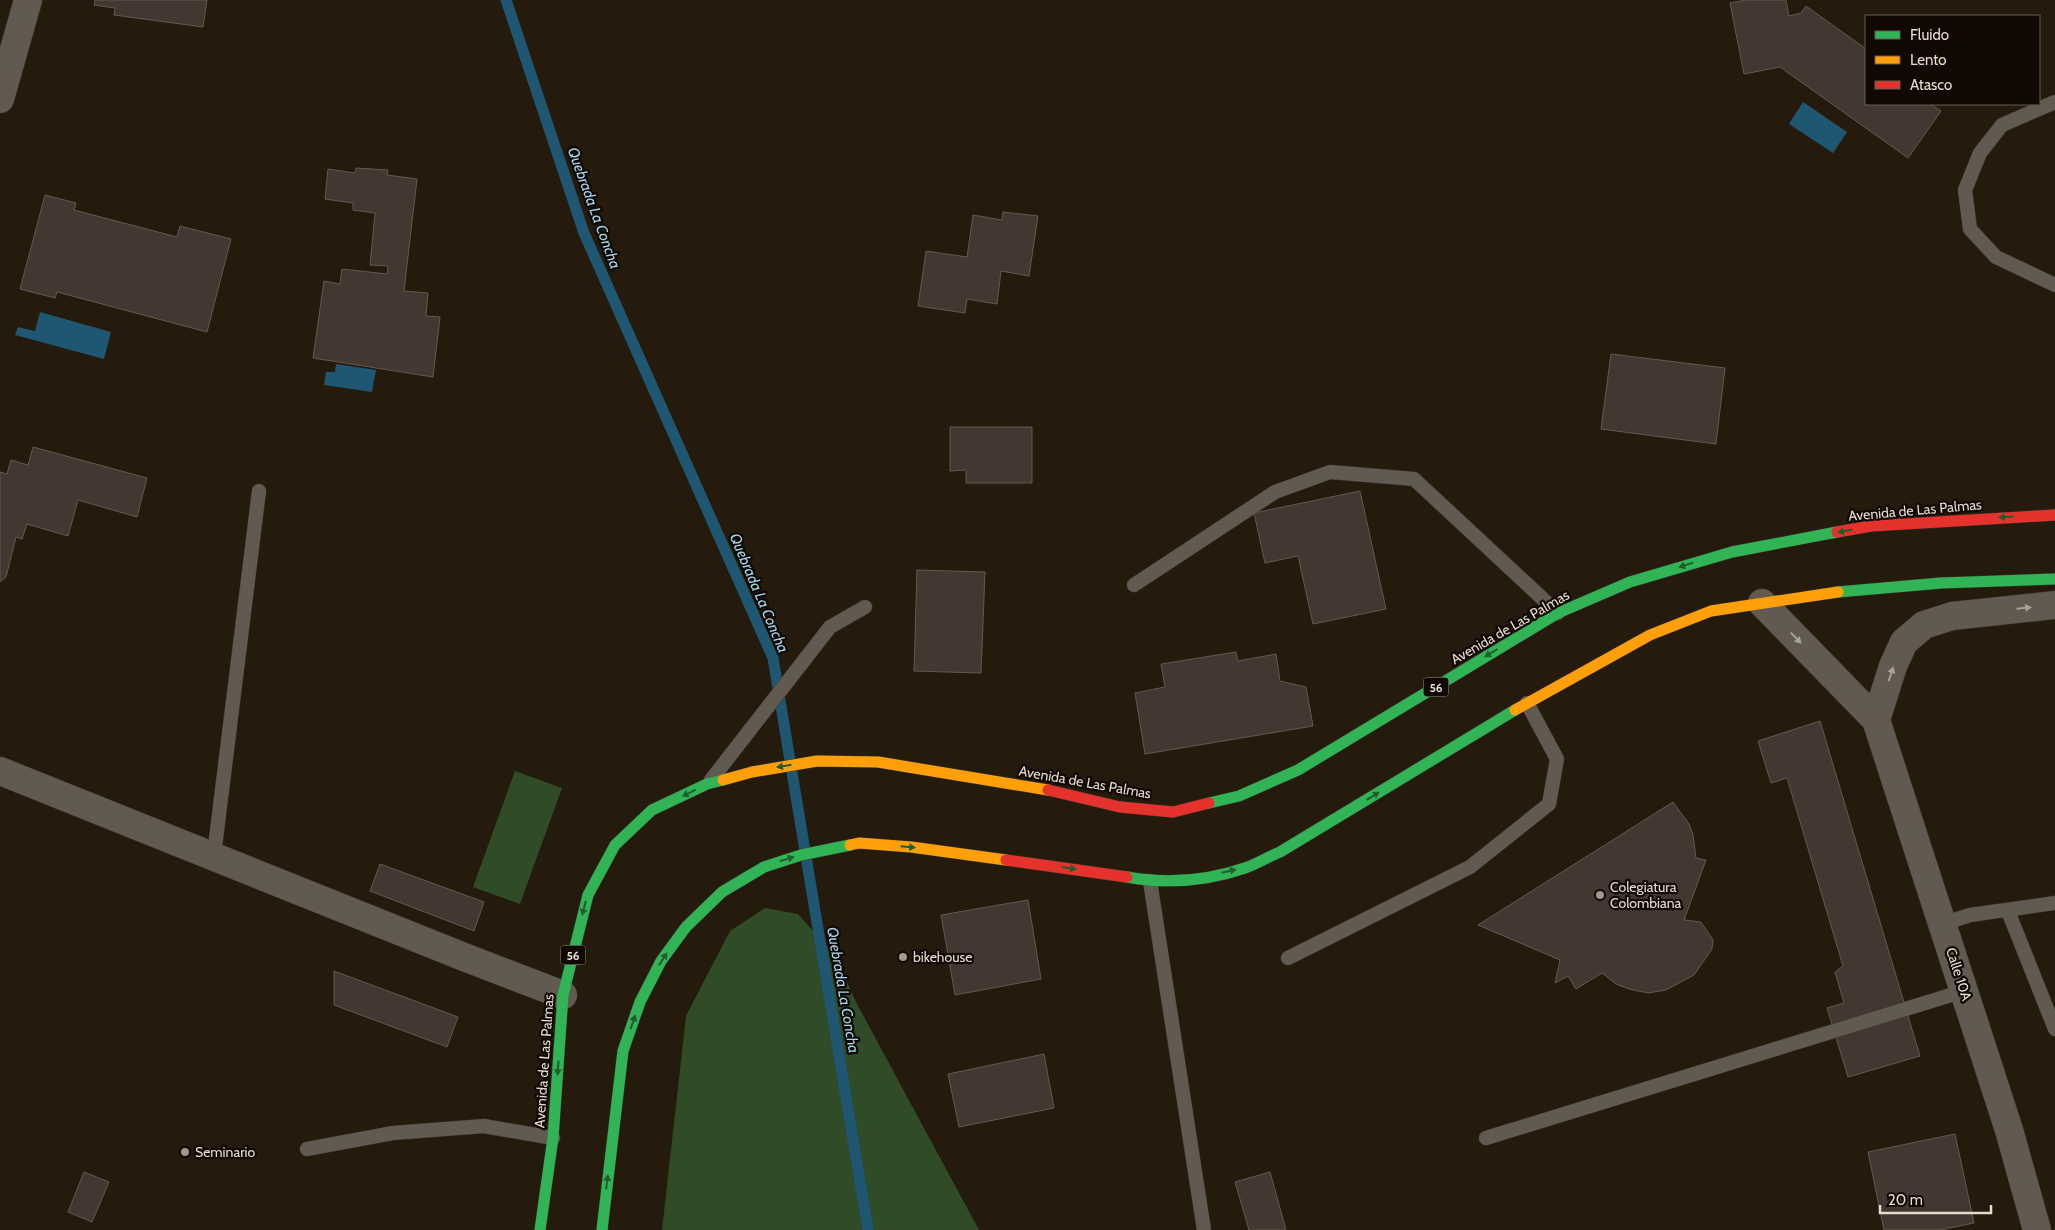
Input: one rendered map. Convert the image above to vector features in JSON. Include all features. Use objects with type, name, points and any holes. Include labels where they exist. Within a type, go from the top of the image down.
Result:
[{"type":"main road","name":"Avenida de Las Palmas","points":[[540,1230],[553,1138],[563,995],[588,895],[615,845],[652,810],[707,784],[752,772],[817,761],[878,762],[1043,789],[1120,807],[1173,812],[1239,796],[1298,770],[1558,613],[1630,582],[1732,552],[1872,526],[2055,515]]},
{"type":"main road","points":[[602,1230],[623,1051],[640,1002],[661,961],[686,927],[722,892],[764,867],[801,855],[859,843],[911,847],[1150,881],[1192,880],[1245,868],[1280,852],[1527,703],[1650,634],[1711,611],[1868,588],[1940,583],[2055,579]]},
{"type":"street","points":[[0,99],[28,0]]},
{"type":"street","name":"Calle 10A","points":[[1762,604],[1876,720],[2009,1130],[2037,1230]]},
{"type":"street","points":[[1876,720],[1893,666],[1904,642],[1924,625],[1952,616],[2055,605]]},
{"type":"street","points":[[0,771],[563,995]]},
{"type":"lane","points":[[2055,102],[2002,125],[1980,153],[1966,190],[1970,229],[1996,257],[2055,285]]},
{"type":"lane","points":[[1134,585],[1275,492],[1330,472],[1414,479],[1558,613]]},
{"type":"lane","points":[[214,855],[259,491]]},
{"type":"lane","points":[[707,784],[830,627],[865,607]]},
{"type":"lane","points":[[1288,958],[1470,867],[1550,804],[1556,759],[1527,703]]},
{"type":"lane","points":[[1150,881],[1204,1230]]},
{"type":"lane","points":[[1942,924],[1970,915],[2008,911],[2055,902]]},
{"type":"lane","points":[[2008,911],[2055,1030]]},
{"type":"lane","points":[[1486,1138],[1964,991]]},
{"type":"lane","points":[[306,1149],[393,1133],[484,1126],[553,1138]]},
{"type":"green space","points":[[515,771],[562,788],[520,904],[473,887]]},
{"type":"green space","points":[[765,908],[798,914],[835,956],[857,1004],[979,1230],[662,1230],[686,1016],[730,931]]},
{"type":"water","points":[[1803,102],[1847,132],[1833,153],[1789,124]]},
{"type":"water","points":[[40,312],[111,332],[104,359],[15,335],[18,327],[35,331]]},
{"type":"water","points":[[336,364],[376,370],[372,392],[324,385],[326,372],[335,372]]},
{"type":"building","points":[[95,0],[207,0],[203,27],[114,15],[115,8],[94,5]]},
{"type":"building","points":[[1746,0],[1786,0],[1789,16],[1801,13],[1806,6],[1865,48],[1865,105],[1932,105],[1941,111],[1908,158],[1780,67],[1744,74],[1730,3]]},
{"type":"building","points":[[356,168],[388,170],[387,175],[417,179],[404,291],[428,293],[426,316],[440,317],[433,377],[313,358],[324,281],[340,284],[342,269],[387,274],[388,266],[370,265],[375,213],[353,210],[353,203],[325,199],[328,169],[355,173]]},
{"type":"building","points":[[45,195],[76,203],[74,210],[177,237],[180,226],[231,239],[207,332],[57,292],[55,298],[20,289]]},
{"type":"building","points":[[1003,212],[1038,216],[1029,276],[1001,271],[997,304],[967,299],[965,313],[918,306],[926,251],[967,257],[973,215],[1002,220]]},
{"type":"building","points":[[1611,354],[1725,368],[1716,444],[1601,429]]},
{"type":"building","points":[[950,427],[1032,427],[1032,483],[966,483],[966,470],[950,471]]},
{"type":"building","points":[[33,447],[147,478],[137,517],[78,500],[68,536],[27,524],[22,539],[16,537],[6,577],[0,582],[0,472],[7,474],[11,460],[28,465]]},
{"type":"building","points":[[1360,491],[1386,609],[1313,624],[1298,556],[1265,563],[1254,513]]},
{"type":"building","points":[[917,570],[985,572],[981,673],[914,671]]},
{"type":"building","points":[[1236,652],[1238,661],[1276,654],[1280,681],[1306,687],[1313,726],[1145,754],[1135,693],[1165,687],[1161,664]]},
{"type":"building","points":[[1820,721],[1920,1056],[1848,1077],[1827,1008],[1844,1003],[1835,972],[1843,966],[1787,778],[1771,783],[1758,741]]},
{"type":"building","points":[[1673,802],[1689,824],[1693,835],[1696,858],[1706,860],[1684,920],[1701,922],[1713,940],[1712,949],[1694,975],[1666,990],[1648,993],[1616,984],[1602,973],[1576,989],[1568,976],[1555,983],[1560,960],[1478,925]]},
{"type":"building","points":[[380,864],[484,902],[474,931],[370,891]]},
{"type":"building","points":[[1028,900],[1041,979],[955,995],[941,915]]},
{"type":"building","points":[[334,971],[458,1017],[447,1047],[334,1005]]},
{"type":"building","points":[[1044,1054],[1054,1108],[959,1127],[948,1074]]},
{"type":"building","points":[[1955,1134],[1974,1223],[1940,1230],[1884,1230],[1868,1152]]},
{"type":"building","points":[[84,1172],[109,1182],[92,1222],[68,1212]]},
{"type":"building","points":[[1270,1172],[1286,1230],[1249,1230],[1235,1182]]},
{"type":"waterway","name":"Quebrada La Concha","points":[[506,0],[584,233],[773,658],[868,1230]]},
{"type":"traffic: fast","points":[[1209,803],[1239,796],[1298,770],[1558,613],[1630,582],[1732,552],[1837,532]]},
{"type":"traffic: fast","points":[[1838,592],[1941,583],[2055,579]]},
{"type":"traffic: fast","points":[[1127,877],[1171,881],[1186,880],[1216,876],[1254,865],[1280,852],[1515,710]]},
{"type":"traffic: fast","points":[[540,1230],[553,1138],[563,995],[588,895],[615,845],[652,810],[707,784],[723,780]]},
{"type":"traffic: fast","points":[[602,1230],[623,1051],[640,1002],[661,961],[686,927],[722,892],[764,867],[801,855],[850,845]]},
{"type":"traffic: slow","points":[[1515,710],[1650,635],[1711,611],[1838,592]]},
{"type":"traffic: slow","points":[[723,780],[752,772],[817,761],[878,762],[1048,790]]},
{"type":"traffic: slow","points":[[850,845],[859,843],[911,847],[1006,860]]},
{"type":"traffic: jam","points":[[1837,532],[1871,526],[2055,515]]},
{"type":"traffic: jam","points":[[1048,790],[1120,807],[1173,812],[1209,803]]},
{"type":"traffic: jam","points":[[1006,860],[1127,877]]},
{"type":"place","name":"Colegiatura Colombiana","points":[[1600,895]]},
{"type":"place","name":"bikehouse","points":[[903,957]]},
{"type":"place","name":"Seminario","points":[[185,1152]]}]
